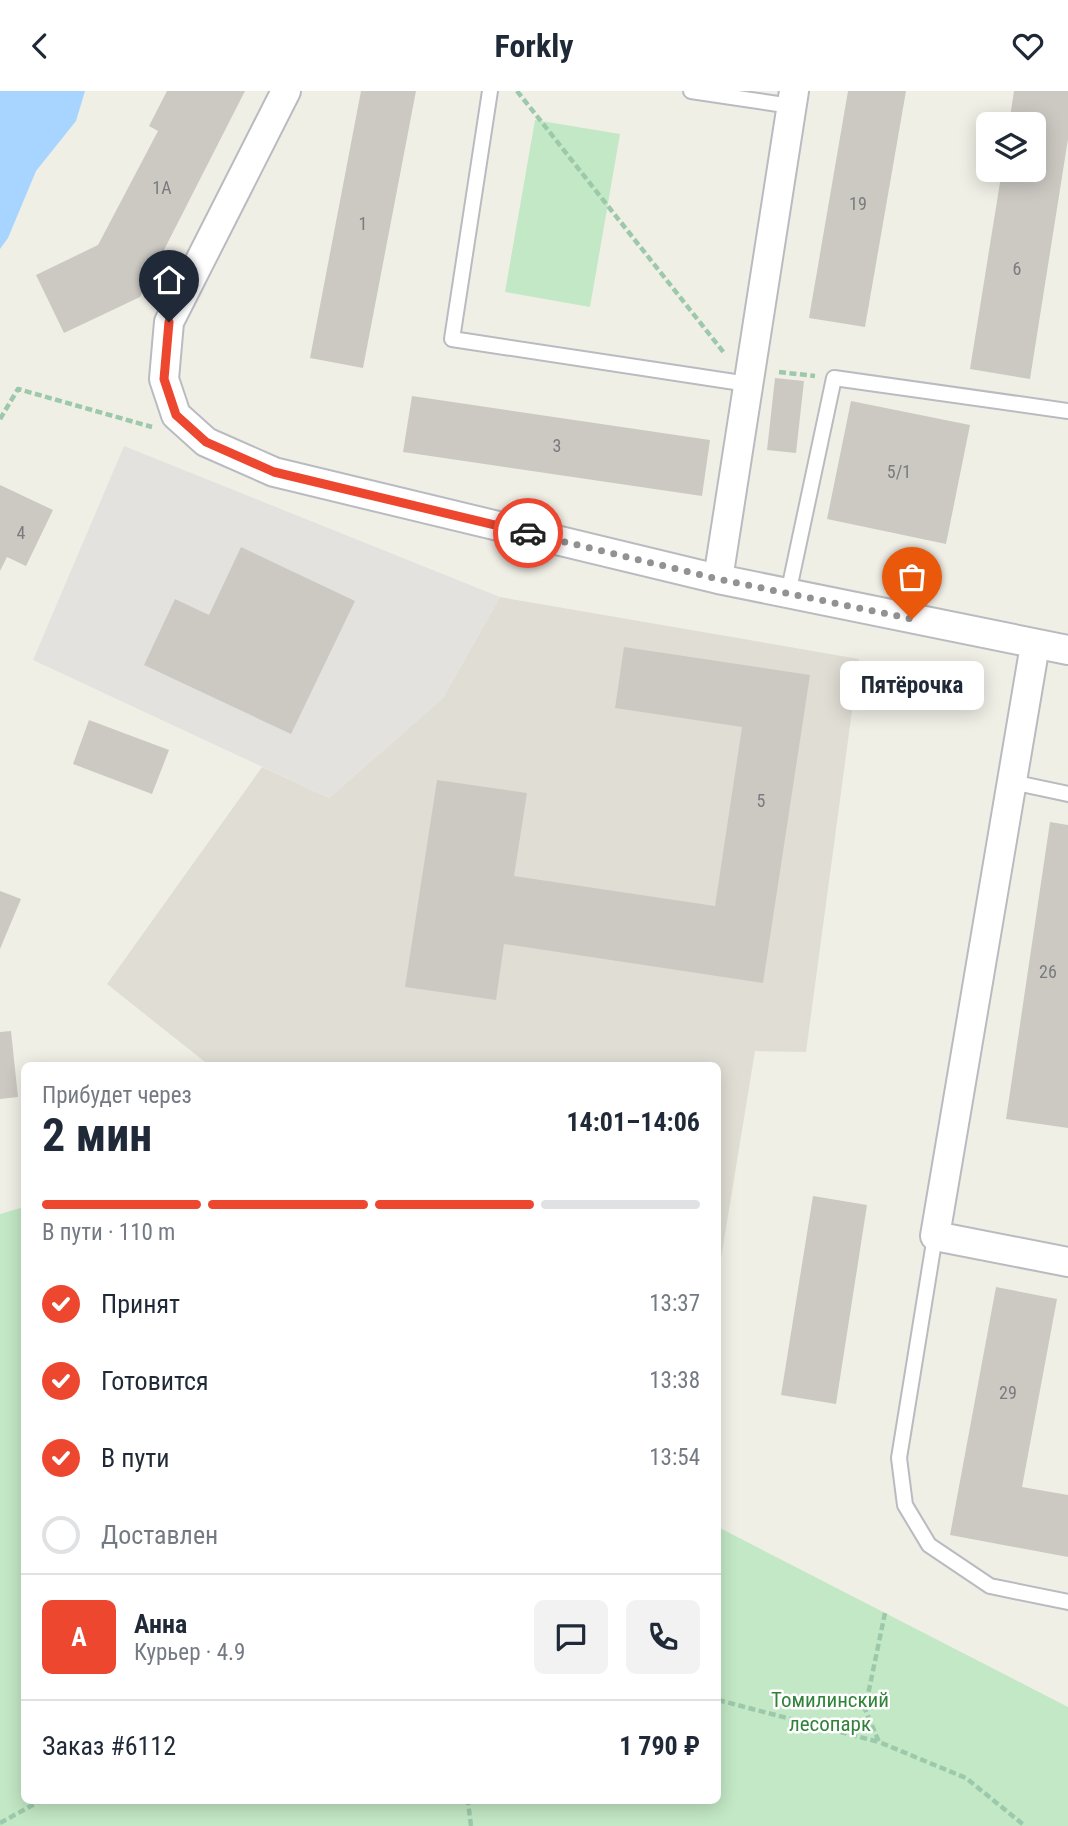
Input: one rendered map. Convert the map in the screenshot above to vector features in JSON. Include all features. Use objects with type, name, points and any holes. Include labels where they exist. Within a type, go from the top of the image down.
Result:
[{"type":"street","points":[[286,91],[169,322],[164,379],[176,415],[206,442],[274,472],[718,579],[1068,650]]},
{"type":"street","points":[[718,579],[792,99]]},
{"type":"street","points":[[1035,645],[935,1236],[1067,1257]]},
{"type":"lane","points":[[490,91],[452,339],[748,384]]},
{"type":"lane","points":[[691,91],[792,99]]},
{"type":"lane","points":[[788,594],[834,378],[1068,411]]},
{"type":"lane","points":[[1012,782],[1068,795]]},
{"type":"lane","points":[[935,1236],[899,1458],[905,1505],[929,1545],[990,1586],[1068,1602]]},
{"type":"path","points":[[517,91],[748,384],[771,371],[834,378]]},
{"type":"path","points":[[0,419],[18,389],[152,427]]},
{"type":"path","points":[[879,1742],[865,1709],[885,1613]]},
{"type":"path","points":[[721,1701],[879,1742],[966,1778],[1025,1826]]},
{"type":"path","points":[[0,1823],[35,1804]]},
{"type":"path","points":[[468,1804],[471,1826]]},
{"type":"shaded area","points":[[124,446],[500,597],[443,698],[329,798],[33,660]]},
{"type":"shaded area","points":[[500,597],[859,659],[806,1052],[755,1051],[721,1259],[721,1062],[205,1062],[107,984],[262,767],[329,798],[443,698]]},
{"type":"green space","points":[[535,120],[620,134],[590,307],[505,292]]},
{"type":"green space","name":"Томилинский лесопарк","points":[[21,1208],[21,1804],[721,1804],[721,1529],[1068,1707],[1068,1826],[0,1826],[0,1214]]},
{"type":"water","points":[[0,91],[85,91],[76,121],[36,171],[8,238],[0,249]]},
{"type":"building","points":[[167,91],[245,91],[140,297],[64,333],[36,275],[98,245],[158,131],[149,126]]},
{"type":"building","points":[[361,91],[416,91],[363,368],[310,358]]},
{"type":"building","points":[[848,91],[906,91],[865,327],[809,318]]},
{"type":"building","points":[[1014,91],[1068,91],[1068,139],[1030,379],[970,369],[1000,182],[1046,182],[1046,112],[1011,112]]},
{"type":"building","points":[[775,378],[804,381],[796,453],[767,450]]},
{"type":"building","points":[[412,396],[710,440],[702,496],[403,452]]},
{"type":"building","points":[[851,401],[970,425],[946,544],[827,519]]},
{"type":"building","points":[[0,485],[53,510],[26,566],[7,557],[0,571]]},
{"type":"building","points":[[241,547],[355,601],[291,734],[144,665],[175,599],[209,615]]},
{"type":"building","points":[[624,647],[810,675],[763,983],[504,944],[496,1000],[405,987],[437,780],[527,793],[514,876],[715,906],[742,727],[615,708]]},
{"type":"building","points":[[89,720],[169,750],[152,794],[73,764]]},
{"type":"building","points":[[1050,822],[1068,825],[1068,1128],[1006,1119]]},
{"type":"building","points":[[0,891],[21,899],[0,949]]},
{"type":"building","points":[[11,1031],[18,1097],[0,1099],[0,1032]]},
{"type":"building","points":[[813,1196],[867,1205],[836,1404],[781,1395]]},
{"type":"building","points":[[996,1287],[1057,1299],[1022,1487],[1068,1495],[1068,1557],[950,1535]]},
{"type":"way so far","points":[[528,533],[718,579],[912,619]]},
{"type":"place","name":"Пятёрочка","points":[[912,619]]},
{"type":"route","points":[[169,322],[164,379],[176,415],[206,442],[274,472],[528,533]]}]
